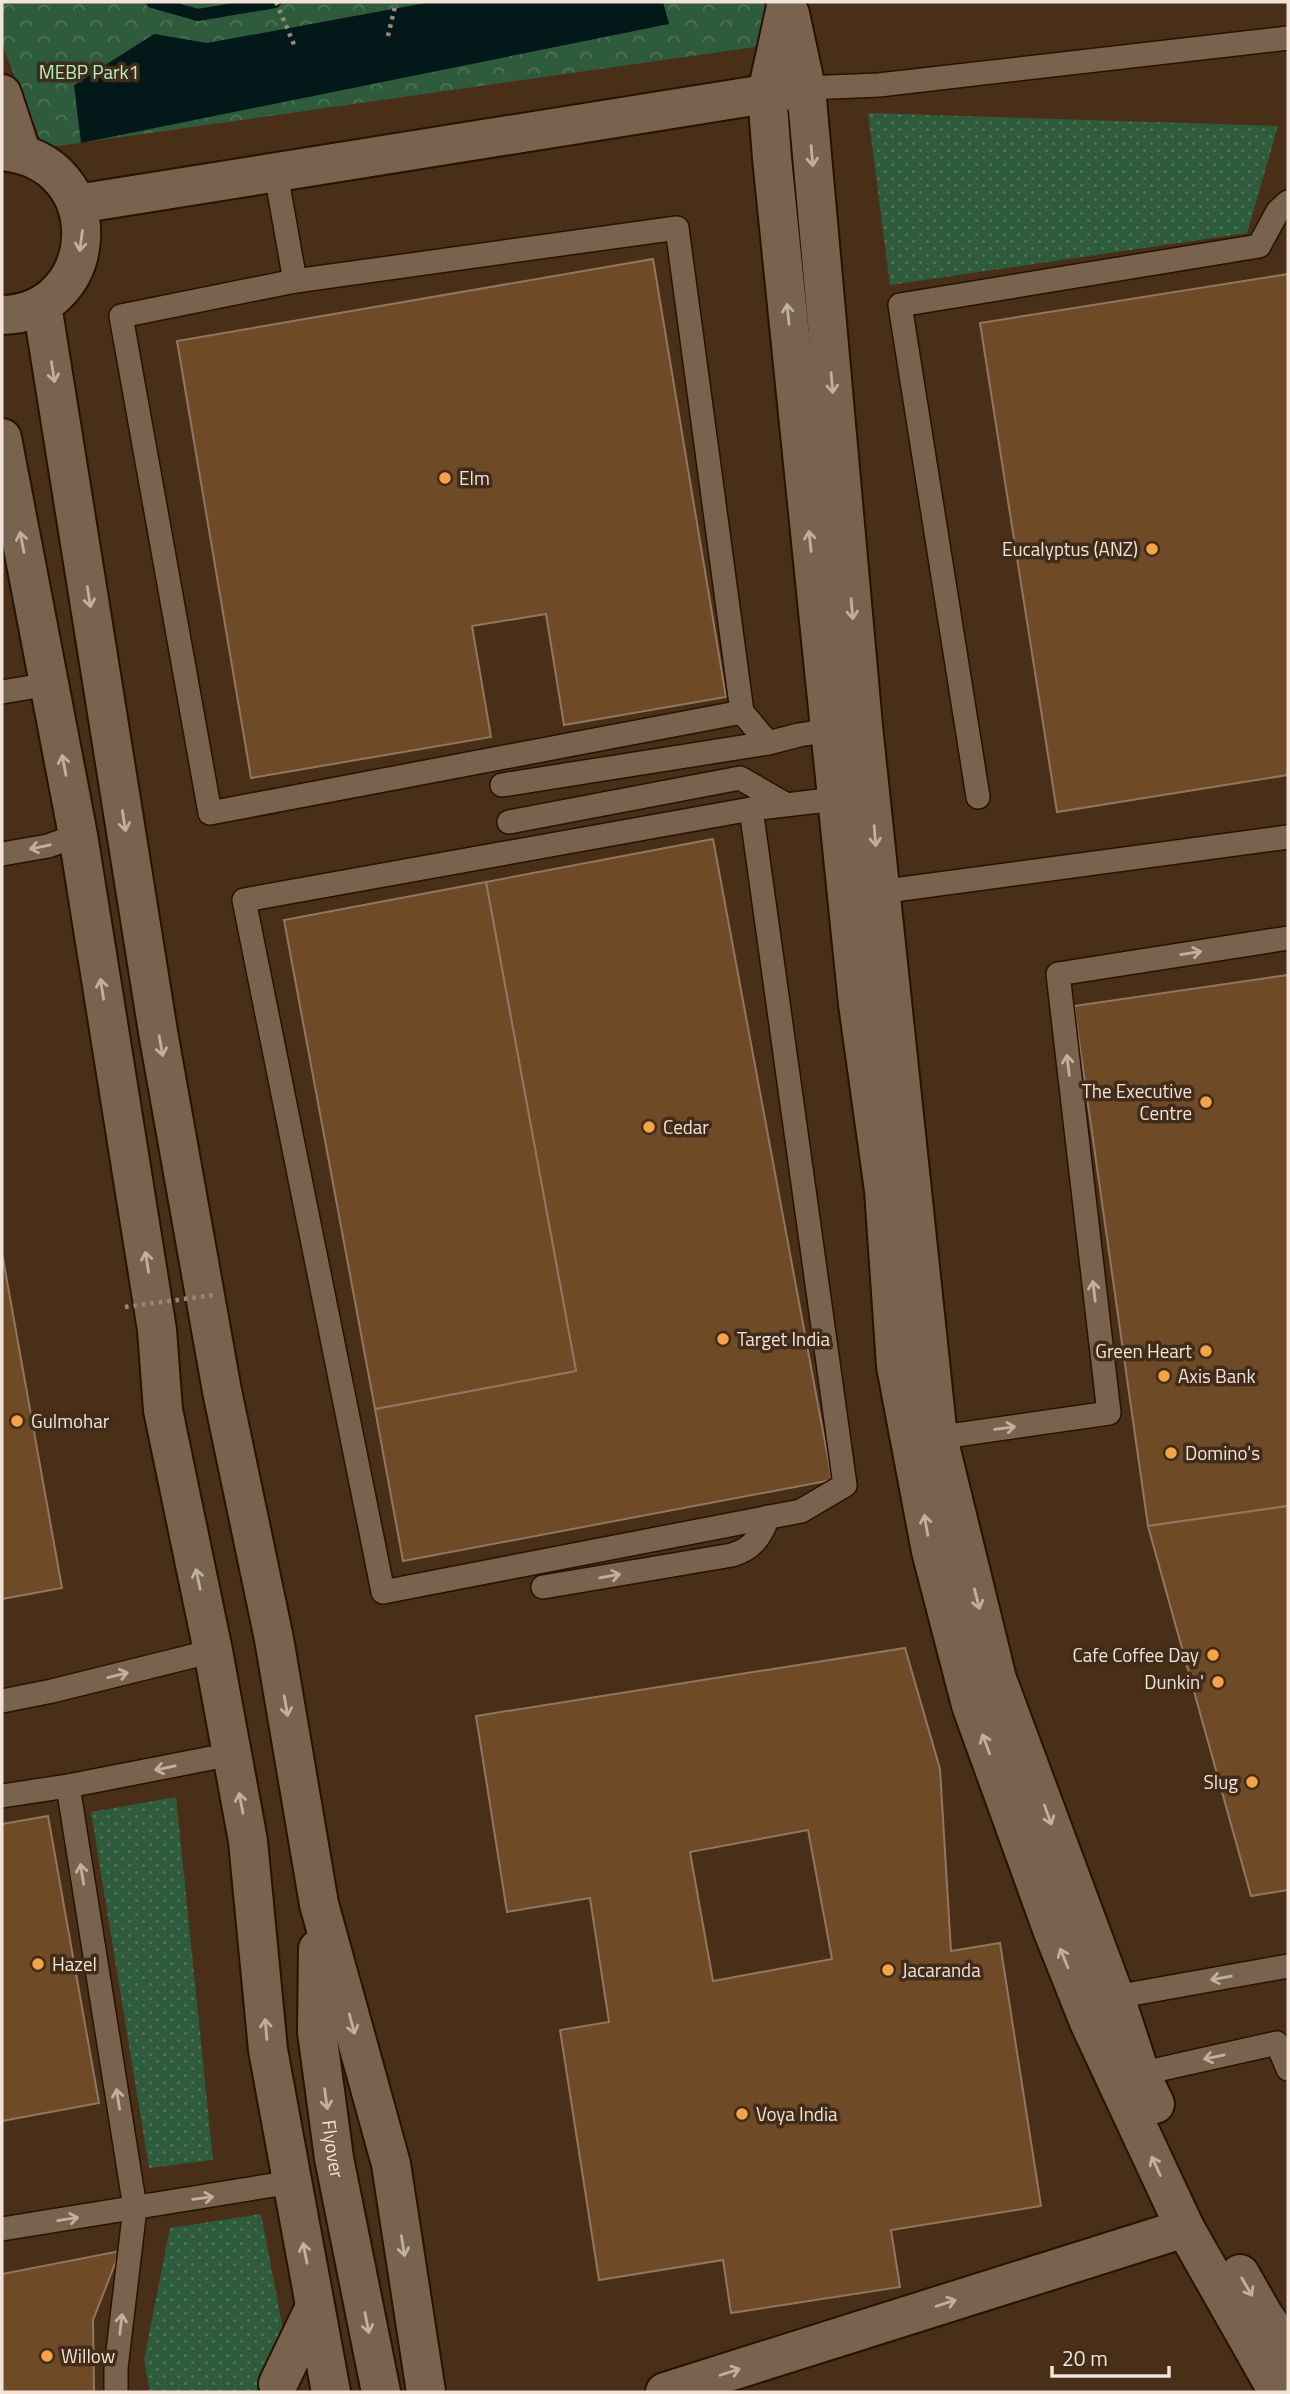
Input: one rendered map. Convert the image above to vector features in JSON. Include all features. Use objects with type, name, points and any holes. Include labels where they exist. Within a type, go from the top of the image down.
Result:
[{"type":"street","points":[[787,2],[806,88],[879,892],[924,1439],[930,1551],[971,1704],[1052,1929],[1089,2022],[1129,2077],[1264,2316],[1288,2350]]},
{"type":"street","points":[[787,2],[767,93],[836,799],[858,1004],[884,1190],[896,1366],[924,1439],[997,1679],[1115,1997],[1129,2077],[1185,2228],[1278,2392]]},
{"type":"street","points":[[77,204],[806,88]]},
{"type":"street","points":[[2,94],[11,152],[45,163],[65,181],[77,204],[83,232],[78,260],[64,285],[42,305],[15,315],[2,315]]},
{"type":"street","points":[[42,305],[158,1032],[222,1391],[274,1639],[319,1904],[391,2164],[426,2392]]},
{"type":"street","points":[[2,438],[78,835],[157,1330],[163,1410],[213,1651],[248,1841],[268,2050],[331,2392]]},
{"type":"street","name":"Flyover","points":[[319,1904],[317,2032],[334,2158],[381,2392]]},
{"type":"street","points":[[664,2392],[1185,2228]]},
{"type":"street","points":[[278,2384],[315,2307]]},
{"type":"lane","points":[[806,88],[879,85],[1288,38]]},
{"type":"lane","points":[[276,174],[295,281]]},
{"type":"lane","points":[[978,796],[900,306],[1259,246],[1278,211],[1288,202]]},
{"type":"lane","points":[[742,712],[210,813],[121,316],[295,281],[677,228],[742,712],[768,743]]},
{"type":"lane","points":[[2,692],[49,684]]},
{"type":"lane","points":[[502,785],[768,743],[830,730]]},
{"type":"lane","points":[[509,822],[740,778],[785,804]]},
{"type":"lane","points":[[751,809],[845,1485],[801,1511],[383,1592],[244,900],[751,809],[836,799]]},
{"type":"lane","points":[[2,854],[48,846],[78,835]]},
{"type":"lane","points":[[879,892],[1288,837]]},
{"type":"lane","points":[[924,1439],[1109,1413],[1058,974],[1288,938]]},
{"type":"lane","points":[[543,1587],[732,1555],[753,1545],[763,1532],[768,1517]]},
{"type":"lane","points":[[2,1701],[213,1651]]},
{"type":"lane","points":[[2,1796],[232,1754]]},
{"type":"lane","points":[[68,1786],[135,2208],[116,2368],[116,2392]]},
{"type":"lane","points":[[1115,1997],[1288,1966]]},
{"type":"lane","points":[[1129,2077],[1277,2043],[1288,2069]]},
{"type":"lane","points":[[2,2230],[292,2182]]},
{"type":"path","points":[[276,2],[295,47]]},
{"type":"path","points":[[388,36],[396,2]]},
{"type":"path","points":[[125,1307],[214,1295]]},
{"type":"shaded area","points":[[2,2],[1288,2],[1288,2392],[2,2392]]},
{"type":"shaded area","points":[[431,2],[663,2],[669,24],[81,143],[74,85],[154,34],[207,43]]},
{"type":"green space","name":"MEBP Park1","points":[[2,2],[764,2],[769,45],[44,148],[2,45]]},
{"type":"green space","points":[[868,113],[1278,126],[1247,233],[890,285]]},
{"type":"green space","points":[[176,1797],[213,2160],[149,2168],[91,1812]]},
{"type":"green space","points":[[261,2214],[295,2392],[150,2392],[144,2360],[170,2228]]},
{"type":"building","name":"Elm","points":[[653,259],[726,697],[564,725],[546,614],[472,626],[491,737],[251,778],[177,341]]},
{"type":"building","name":"Eucalyptus (ANZ)","points":[[1288,274],[1288,775],[1057,812],[980,323]]},
{"type":"building","name":"Cedar","points":[[713,839],[832,1480],[403,1561],[375,1409],[576,1371],[486,882]]},
{"type":"building","points":[[486,882],[576,1371],[375,1409],[284,920]]},
{"type":"building","name":"Green Heart","points":[[1288,975],[1288,1506],[1148,1526],[1074,1006]]},
{"type":"building","name":"Gulmohar","points":[[2,1253],[62,1588],[2,1599]]},
{"type":"building","points":[[1288,1506],[1288,1890],[1251,1896],[1148,1526]]},
{"type":"building","name":"Jacaranda","points":[[905,1648],[940,1769],[951,1951],[1000,1943],[1041,2206],[891,2230],[900,2287],[731,2313],[723,2260],[599,2280],[560,2030],[609,2022],[590,1898],[507,1912],[476,1716]],"holes":[[[808,1830],[832,1959],[713,1981],[690,1852]]]},
{"type":"building","name":"Hazel","points":[[48,1816],[99,2103],[2,2121],[2,1824]]},
{"type":"building","name":"Willow","points":[[120,2251],[93,2320],[94,2392],[2,2392],[2,2274]]},
{"type":"waterway","points":[[152,2],[198,15],[275,2]]},
{"type":"place","name":"Elm","points":[[445,478]]},
{"type":"place","name":"Eucalyptus (ANZ)","points":[[1152,549]]},
{"type":"place","name":"The Executive Centre","points":[[1206,1102]]},
{"type":"place","name":"Cedar","points":[[649,1127]]},
{"type":"place","name":"Target India","points":[[723,1339]]},
{"type":"place","name":"Green Heart","points":[[1206,1351]]},
{"type":"place","name":"Axis Bank","points":[[1164,1376]]},
{"type":"place","name":"Gulmohar","points":[[17,1421]]},
{"type":"place","name":"Domino's","points":[[1171,1453]]},
{"type":"place","name":"Cafe Coffee Day","points":[[1213,1655]]},
{"type":"place","name":"Dunkin'","points":[[1218,1682]]},
{"type":"place","name":"Slug","points":[[1252,1782]]},
{"type":"place","name":"Hazel","points":[[38,1964]]},
{"type":"place","name":"Jacaranda","points":[[888,1970]]},
{"type":"place","name":"Voya India","points":[[742,2114]]},
{"type":"place","name":"Willow","points":[[47,2356]]}]
